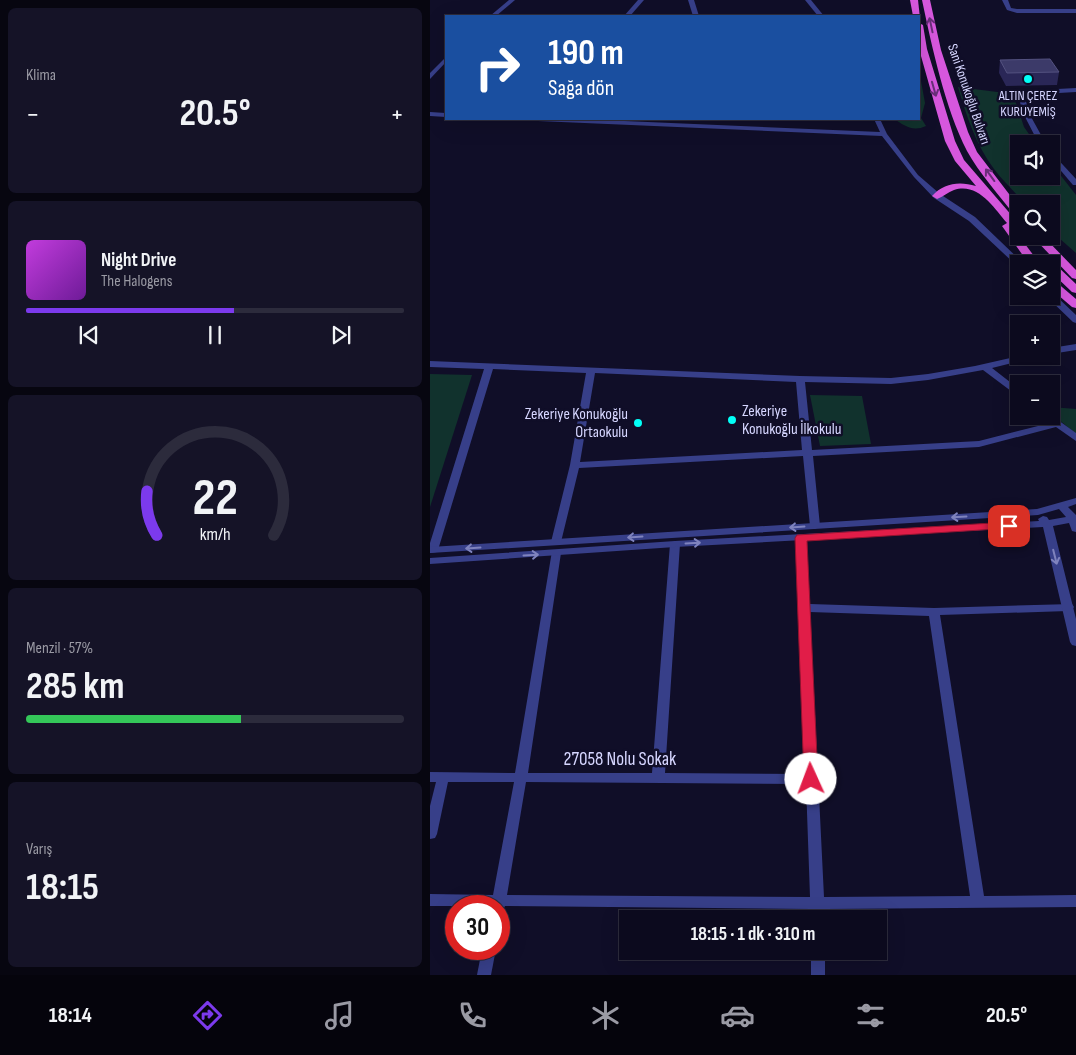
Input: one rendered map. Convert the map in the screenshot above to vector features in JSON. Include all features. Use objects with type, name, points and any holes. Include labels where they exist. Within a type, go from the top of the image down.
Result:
[{"type":"highway","points":[[914,0],[917,15]]},
{"type":"highway","name":"Sani Konukoğlu Bulvarı","points":[[926,0],[937,50],[964,132],[973,153],[1010,202]]},
{"type":"highway","name":"Sani Konukoğlu Bulvarı","points":[[920,35],[922,55],[950,141],[957,156],[1010,221]]},
{"type":"highway","points":[[933,193],[952,180],[957,156]]},
{"type":"highway","points":[[933,193],[953,186],[966,186],[987,195],[1029,255]]},
{"type":"highway","points":[[1032,245],[1041,255]]},
{"type":"highway","points":[[1047,245],[1074,270]]},
{"type":"highway","points":[[1053,245],[1074,270]]},
{"type":"highway","points":[[1060,274],[1076,290]]},
{"type":"highway","points":[[1060,291],[1076,306]]},
{"type":"street","points":[[494,15],[512,0]]},
{"type":"street","points":[[628,15],[641,0]]},
{"type":"street","points":[[690,0],[696,15]]},
{"type":"street","points":[[808,0],[820,15]]},
{"type":"street","points":[[1005,0],[1010,8],[1017,11],[1076,10]]},
{"type":"street","points":[[430,77],[444,64]]},
{"type":"street","points":[[1039,135],[1027,114],[1020,93],[1076,90]]},
{"type":"street","points":[[430,114],[445,115]]},
{"type":"street","points":[[561,120],[884,134]]},
{"type":"street","points":[[877,120],[884,134],[916,176],[933,193],[972,219],[1010,255]]},
{"type":"street","points":[[1060,164],[1076,183]]},
{"type":"street","points":[[1060,305],[1076,320]]},
{"type":"street","points":[[1060,350],[1076,347]]},
{"type":"street","points":[[430,364],[800,380],[891,380],[928,377],[1010,360]]},
{"type":"street","points":[[489,366],[431,554],[801,538],[1075,522]]},
{"type":"street","points":[[984,366],[1010,387]]},
{"type":"street","points":[[500,895],[521,778],[556,548],[575,465],[591,371]]},
{"type":"street","points":[[800,380],[816,526]]},
{"type":"street","points":[[575,465],[979,444],[1053,425]]},
{"type":"street","points":[[1058,425],[1076,438]]},
{"type":"street","points":[[556,548],[816,526],[1038,512],[1076,501]]},
{"type":"street","points":[[1062,506],[1075,522]]},
{"type":"street","points":[[1038,512],[1047,524],[1076,642]]},
{"type":"street","points":[[801,538],[817,910]]},
{"type":"street","points":[[658,778],[675,544]]},
{"type":"street","points":[[805,608],[934,612],[1068,607]]},
{"type":"street","points":[[934,612],[978,901]]},
{"type":"street","points":[[430,834],[436,777]]},
{"type":"street","name":"27058 Nolu Sokak","points":[[436,777],[811,779]]},
{"type":"street","points":[[430,900],[445,901]]},
{"type":"street","points":[[510,904],[1076,901]]},
{"type":"street","points":[[484,975],[487,960]]},
{"type":"street","points":[[818,960],[818,975]]},
{"type":"green space","points":[[920,80],[925,103],[921,118],[926,126],[913,128],[896,120],[920,120]]},
{"type":"green space","points":[[958,87],[1013,94],[1024,127],[1030,135],[1010,135],[1010,185],[1060,185],[1060,175],[1076,195],[1076,253],[1060,239],[1060,195],[1017,195],[988,160],[968,119]]},
{"type":"green space","points":[[430,374],[472,375],[430,507]]},
{"type":"green space","points":[[810,395],[862,396],[871,444],[820,446]]},
{"type":"green space","points":[[1060,408],[1076,409],[1076,434],[1060,421]]},
{"type":"building","points":[[1050,59],[1059,72],[1007,73],[1000,60]]},
{"type":"place","name":"ALTIN ÇEREZ KURUYEMİŞ","points":[[1028,79]]},
{"type":"place","name":"Zekeriye Konukoğlu İlkokulu","points":[[732,420]]},
{"type":"place","name":"Zekeriye Konukoğlu Ortaokulu","points":[[638,423]]},
{"type":"route","points":[[811,779],[801,538],[1009,526]]}]
